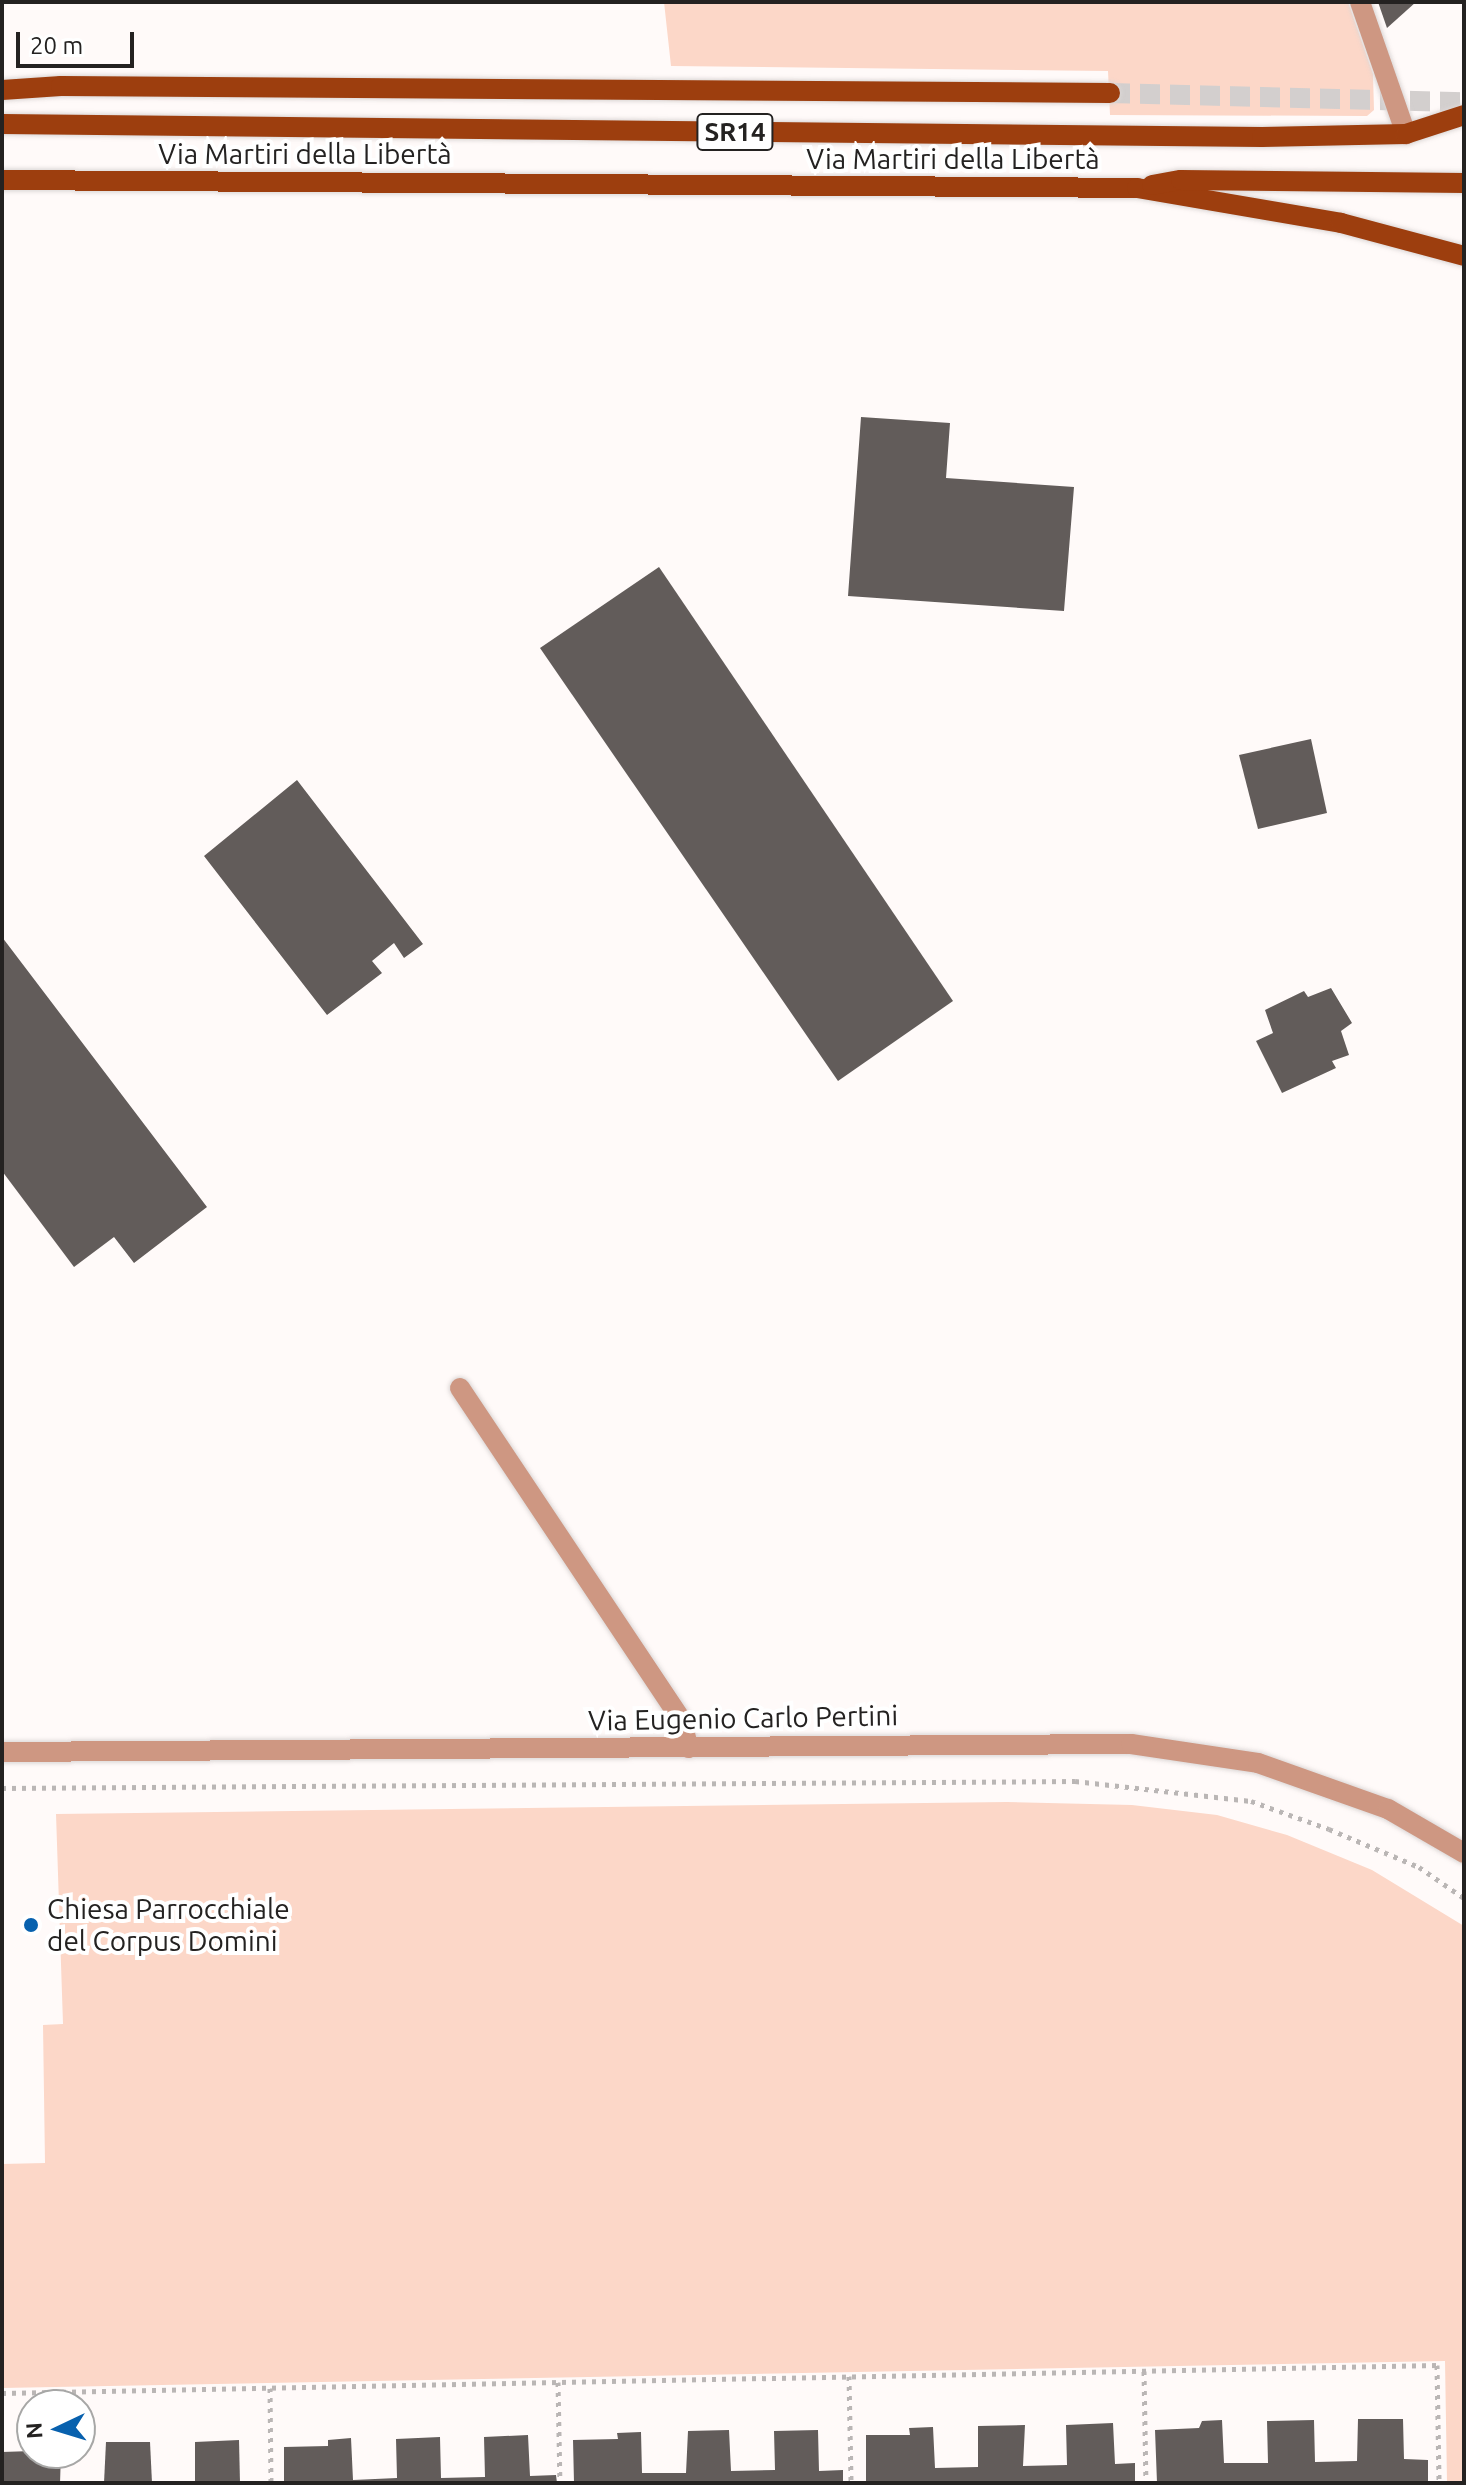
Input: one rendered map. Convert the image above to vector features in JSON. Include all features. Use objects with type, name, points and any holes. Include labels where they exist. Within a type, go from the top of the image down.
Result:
[{"type":"main road","name":"SR14","points":[[2,90],[77,86],[1110,93]]},
{"type":"main road","name":"Via Martiri della Libertà","points":[[2,124],[1097,137],[1406,134],[1464,115]]},
{"type":"main road","name":"Via Martiri della Libertà","points":[[2,180],[1137,188],[1341,223],[1464,256]]},
{"type":"main road","name":"SR14","points":[[1137,188],[1181,180],[1464,183]]},
{"type":"street","points":[[1360,2],[1406,134]]},
{"type":"street","points":[[460,1388],[681,1719],[689,1748]]},
{"type":"street","name":"Via Eugenio Carlo Pertini","points":[[2,1752],[1131,1744],[1186,1749],[1258,1763],[1327,1785],[1388,1809],[1464,1853]]},
{"type":"path","points":[[2,1788],[1075,1781],[1251,1801],[1329,1829],[1419,1867],[1464,1898]]},
{"type":"path","points":[[2,2393],[1437,2365],[1439,2483]]},
{"type":"path","points":[[1144,2371],[1146,2483]]},
{"type":"path","points":[[849,2376],[851,2483]]},
{"type":"path","points":[[558,2382],[560,2483]]},
{"type":"path","points":[[270,2388],[271,2483]]},
{"type":"shaded area","points":[[664,2],[1348,2],[1373,74],[1374,110],[1367,116],[1110,115],[1108,71],[671,66]]},
{"type":"shaded area","points":[[1007,1802],[1132,1805],[1217,1815],[1287,1835],[1372,1870],[1464,1926],[1464,2483],[1447,2483],[1445,2361],[2,2388],[2,2164],[45,2163],[43,2025],[63,2024],[56,1814]]},
{"type":"building","points":[[1378,2],[1416,2],[1387,28]]},
{"type":"building","points":[[861,417],[950,423],[946,478],[1074,487],[1064,611],[848,596]]},
{"type":"building","points":[[659,567],[953,1001],[838,1081],[540,648]]},
{"type":"building","points":[[1311,739],[1327,813],[1258,829],[1239,755]]},
{"type":"building","points":[[297,780],[423,944],[404,958],[394,943],[372,961],[382,973],[327,1015],[204,856]]},
{"type":"building","points":[[2,937],[207,1207],[134,1263],[114,1237],[74,1267],[2,1171]]},
{"type":"building","points":[[1331,988],[1352,1023],[1341,1031],[1349,1055],[1332,1061],[1336,1068],[1282,1093],[1256,1041],[1273,1033],[1265,1010],[1304,991],[1308,997]]},
{"type":"building","points":[[1358,2419],[1403,2419],[1404,2459],[1428,2460],[1428,2483],[1157,2483],[1155,2430],[1199,2428],[1202,2421],[1222,2420],[1224,2463],[1268,2463],[1267,2421],[1314,2420],[1315,2462],[1357,2461]]},
{"type":"building","points":[[1113,2423],[1115,2464],[1135,2463],[1135,2483],[866,2483],[866,2435],[910,2435],[909,2428],[933,2427],[935,2468],[978,2467],[978,2426],[1025,2425],[1023,2466],[1067,2465],[1066,2425]]},
{"type":"building","points":[[729,2430],[731,2471],[775,2470],[774,2431],[818,2430],[819,2471],[843,2470],[843,2483],[574,2483],[573,2440],[618,2439],[617,2433],[641,2432],[642,2473],[686,2473],[688,2431]]},
{"type":"building","points":[[528,2435],[530,2476],[556,2475],[557,2483],[284,2483],[284,2447],[328,2446],[328,2440],[351,2438],[353,2480],[397,2478],[396,2439],[440,2437],[441,2478],[485,2477],[484,2437]]},
{"type":"building","points":[[239,2440],[240,2483],[195,2483],[195,2442]]},
{"type":"building","points":[[106,2442],[150,2442],[152,2483],[104,2483]]},
{"type":"building","points":[[2,2452],[16,2452],[16,2469],[60,2469],[60,2483],[2,2483]]},
{"type":"tunnel","points":[[1110,93],[1464,102]]},
{"type":"place","name":"Chiesa Parrocchiale del Corpus Domini","points":[[31,1925]]}]
